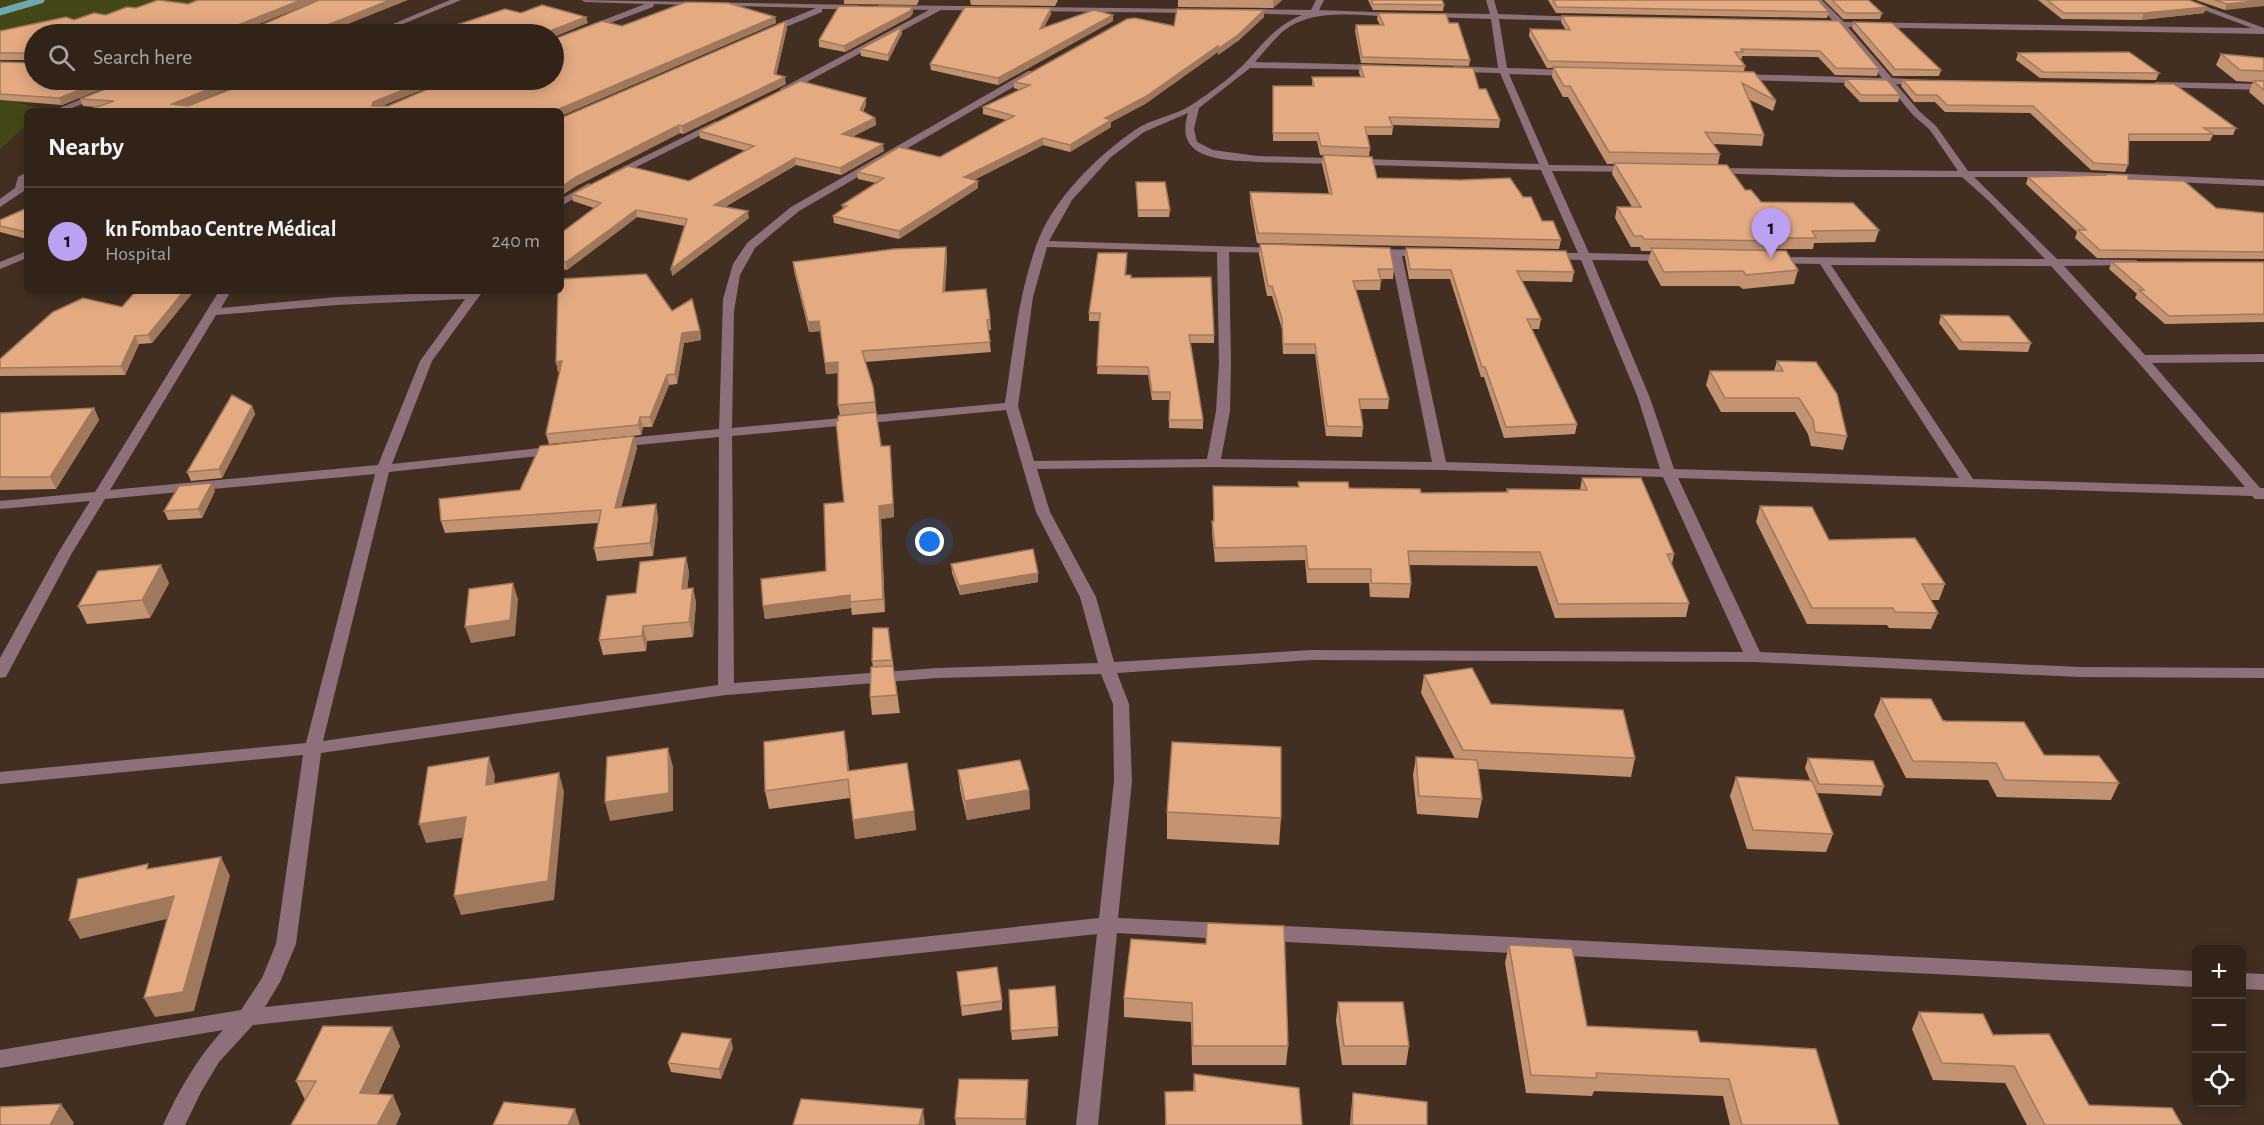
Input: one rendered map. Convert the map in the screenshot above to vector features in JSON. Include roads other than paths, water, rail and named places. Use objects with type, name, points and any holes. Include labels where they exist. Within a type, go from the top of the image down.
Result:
[{"type":"street","points":[[398,24],[458,0]]},
{"type":"street","points":[[585,0],[825,8],[944,3],[1207,11]]},
{"type":"street","points":[[1490,0],[1495,17],[1503,70],[1524,125],[1585,256],[1644,398],[1668,472],[1754,657]]},
{"type":"street","points":[[1817,0],[1841,24],[1916,113],[1933,128],[1966,175],[1994,200],[2055,263],[2261,495]]},
{"type":"street","points":[[2181,0],[2264,31]]},
{"type":"street","points":[[564,38],[655,3]]},
{"type":"street","points":[[770,97],[944,3]]},
{"type":"street","points":[[1087,1125],[1123,781],[1121,704],[1107,668],[1088,597],[1043,512],[1011,406],[1027,297],[1042,244],[1067,199],[1107,155],[1141,130],[1195,107],[1248,65],[1277,32],[1317,6]]},
{"type":"street","points":[[1231,11],[1317,6],[1404,15]]},
{"type":"street","points":[[759,35],[825,8]]},
{"type":"street","points":[[1126,21],[1147,10]]},
{"type":"street","points":[[1416,15],[1590,19]]},
{"type":"street","points":[[1818,24],[2264,31]]},
{"type":"street","points":[[1248,65],[1387,68]]},
{"type":"street","points":[[726,689],[725,431],[730,300],[734,275],[746,250],[767,229],[795,209],[1042,67]]},
{"type":"street","points":[[1445,69],[1584,73]]},
{"type":"street","points":[[1731,77],[1935,82]]},
{"type":"street","points":[[2148,85],[2264,87]]},
{"type":"street","points":[[65,108],[110,90]]},
{"type":"street","points":[[1195,107],[1189,139],[1196,147],[1216,154],[1245,157],[1640,170]]},
{"type":"street","points":[[564,201],[583,189],[729,118]]},
{"type":"street","points":[[1698,171],[2057,174],[2264,183]]},
{"type":"street","points":[[0,204],[20,189],[24,177]]},
{"type":"street","points":[[1042,244],[1292,250]]},
{"type":"street","points":[[1213,463],[1223,411],[1225,363],[1223,249]]},
{"type":"street","points":[[1361,252],[1431,253]]},
{"type":"street","points":[[1396,253],[1440,466]]},
{"type":"street","points":[[0,266],[24,255]]},
{"type":"street","points":[[1538,255],[1679,258]]},
{"type":"street","points":[[1763,260],[2148,262]]},
{"type":"street","points":[[1823,261],[1968,481]]},
{"type":"street","points":[[0,673],[64,553],[223,294]]},
{"type":"street","points":[[212,312],[337,301],[459,294]]},
{"type":"street","points":[[174,1125],[193,1086],[212,1056],[247,1017],[270,982],[286,944],[313,748],[383,469],[426,361],[475,294]]},
{"type":"street","points":[[2142,359],[2264,358]]},
{"type":"street","points":[[607,444],[725,431],[1011,406]]},
{"type":"street","points":[[0,505],[383,469],[572,448]]},
{"type":"street","points":[[1030,465],[1213,463],[1440,466],[1968,481],[2261,495]]},
{"type":"street","points":[[0,778],[313,748],[726,689],[937,673],[1107,668],[1312,655],[1754,657],[2079,672],[2264,673]]},
{"type":"street","points":[[0,1059],[247,1017],[1108,925],[2192,979]]},
{"type":"street","points":[[2246,981],[2264,982]]},
{"type":"waterway","points":[[0,12],[41,0]]},
{"type":"place","name":"kn Fombao Centre Médical","points":[[1771,258]]}]
